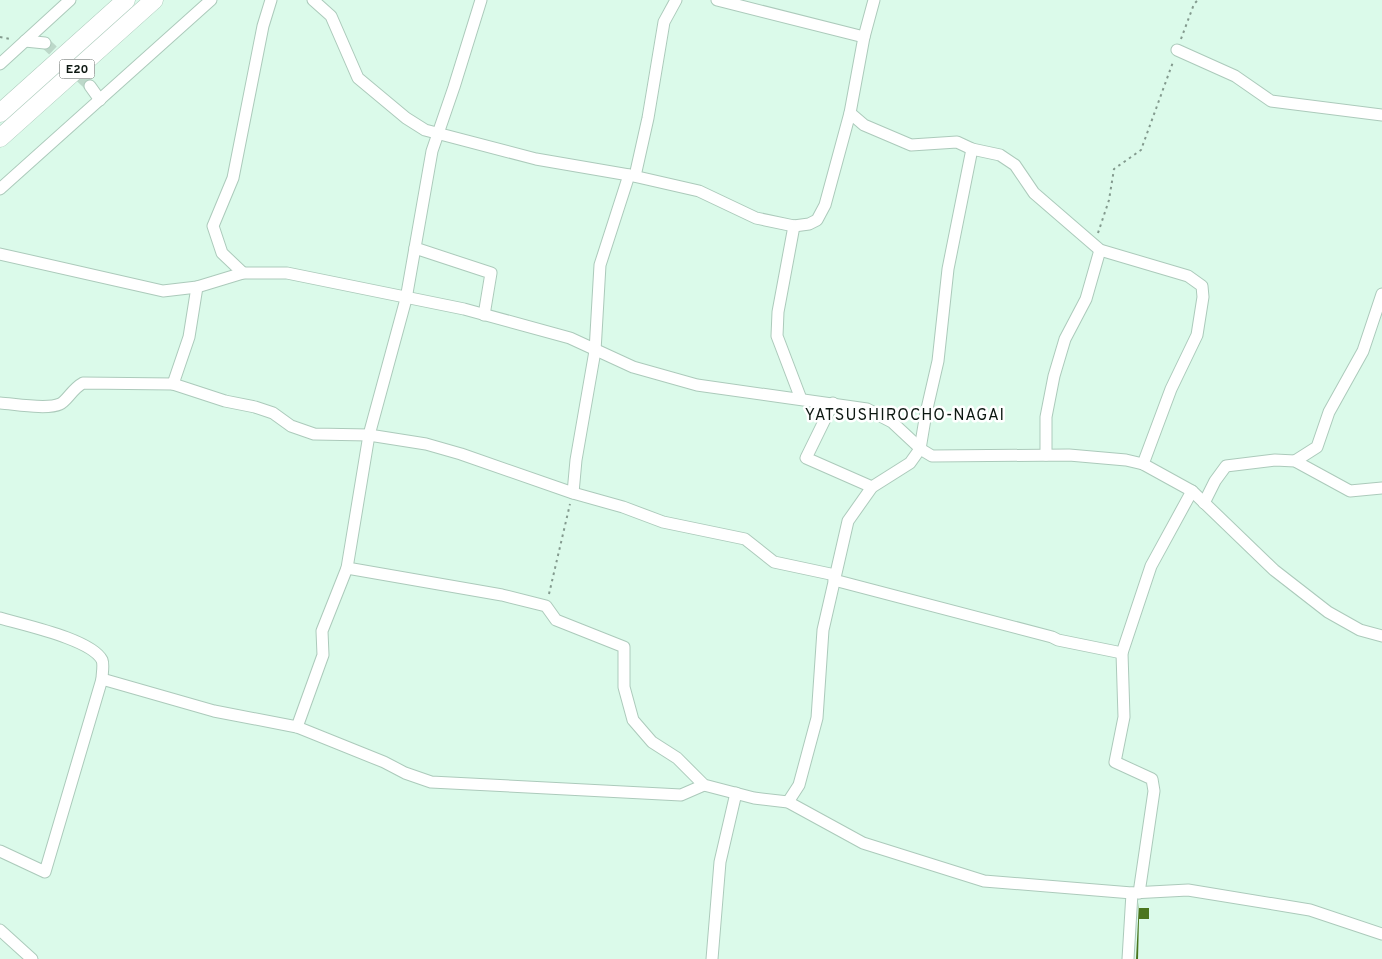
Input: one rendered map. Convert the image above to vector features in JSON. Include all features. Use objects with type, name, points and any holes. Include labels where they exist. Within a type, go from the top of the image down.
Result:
[{"type":"highway","name":"E20","points":[[0,113],[126,0]]},
{"type":"highway","name":"E20","points":[[0,138],[154,0]]},
{"type":"street","points":[[0,64],[70,0]]},
{"type":"street","points":[[0,189],[211,0]]},
{"type":"street","points":[[243,273],[222,253],[213,226],[233,178],[263,26],[271,0]]},
{"type":"street","points":[[313,0],[331,16],[358,78],[406,118],[426,130],[536,159],[632,176],[698,191],[756,218],[794,226],[809,224],[817,220],[821,212],[850,113],[864,37],[874,0]]},
{"type":"street","points":[[298,727],[322,655],[322,631],[347,568],[370,434],[406,299],[432,151],[481,0]]},
{"type":"street","points":[[573,494],[576,460],[595,351],[600,265],[632,176],[648,118],[664,22],[676,0]]},
{"type":"street","points":[[717,0],[864,37]]},
{"type":"street","points":[[25,41],[45,43]]},
{"type":"street","points":[[1177,50],[1235,76],[1271,101],[1382,115]]},
{"type":"street","points":[[90,86],[100,100]]},
{"type":"street","points":[[850,113],[864,125],[911,145],[957,142],[972,149],[1000,155],[1015,164],[1034,193],[1079,233],[1098,246],[1188,276],[1202,286],[1203,297],[1198,335],[1171,389],[1143,464]]},
{"type":"street","points":[[788,802],[799,785],[817,718],[823,630],[848,521],[872,487],[910,463],[920,449],[942,340],[948,269],[972,149]]},
{"type":"street","points":[[794,226],[778,312],[777,336],[801,399]]},
{"type":"street","points":[[1046,454],[1046,417],[1054,376],[1065,339],[1086,299],[1098,246]]},
{"type":"street","points":[[415,248],[491,272],[484,315]]},
{"type":"street","points":[[0,255],[163,291],[197,287],[243,273],[287,273],[484,315],[570,338],[633,367],[697,385],[867,409],[892,422],[920,449],[932,456],[1046,454],[1126,460],[1143,464],[1192,491],[1274,570],[1328,612],[1360,630],[1382,636]]},
{"type":"street","points":[[173,384],[189,337],[197,287]]},
{"type":"street","points":[[1295,461],[1317,447],[1329,412],[1363,351],[1382,294]]},
{"type":"street","points":[[0,403],[52,406],[62,404],[74,388],[83,383],[173,384],[225,401],[273,413],[291,426],[314,434],[370,434],[426,444],[461,454],[573,494],[623,507],[663,522],[746,539],[774,562],[835,577],[1058,640],[1122,653]]},
{"type":"street","points":[[833,403],[806,458],[872,487]]},
{"type":"street","points":[[1204,503],[1215,481],[1226,466],[1275,460],[1295,461],[1350,491],[1382,488]]},
{"type":"street","points":[[1128,959],[1135,893],[1154,791],[1152,779],[1115,762],[1124,718],[1122,653],[1151,566],[1192,491]]},
{"type":"street","points":[[347,568],[502,595],[546,606],[556,620],[624,648],[624,687],[633,720],[652,742],[678,758],[704,785],[788,802],[863,843],[984,881],[1135,893],[1188,890],[1310,910],[1382,934]]},
{"type":"street","points":[[0,618],[75,640],[98,655],[103,662],[102,679],[45,872],[0,852]]},
{"type":"street","points":[[102,679],[214,711],[298,727],[384,762],[405,773],[431,782],[681,795],[704,785]]},
{"type":"street","points":[[712,959],[720,862],[736,793]]},
{"type":"street","points":[[0,930],[32,959]]},
{"type":"path","points":[[1098,246],[1114,169],[1141,150],[1194,4],[1198,0]]},
{"type":"path","points":[[546,606],[573,494]]},
{"type":"building","points":[[1139,902],[1139,908],[1149,908],[1149,919],[1139,919],[1138,959],[1136,959]]},
{"type":"tunnel","points":[[45,43],[90,86]]},
{"type":"district","name":"YATSUSHIROCHO-NAGAI","points":[[905,414]]}]
